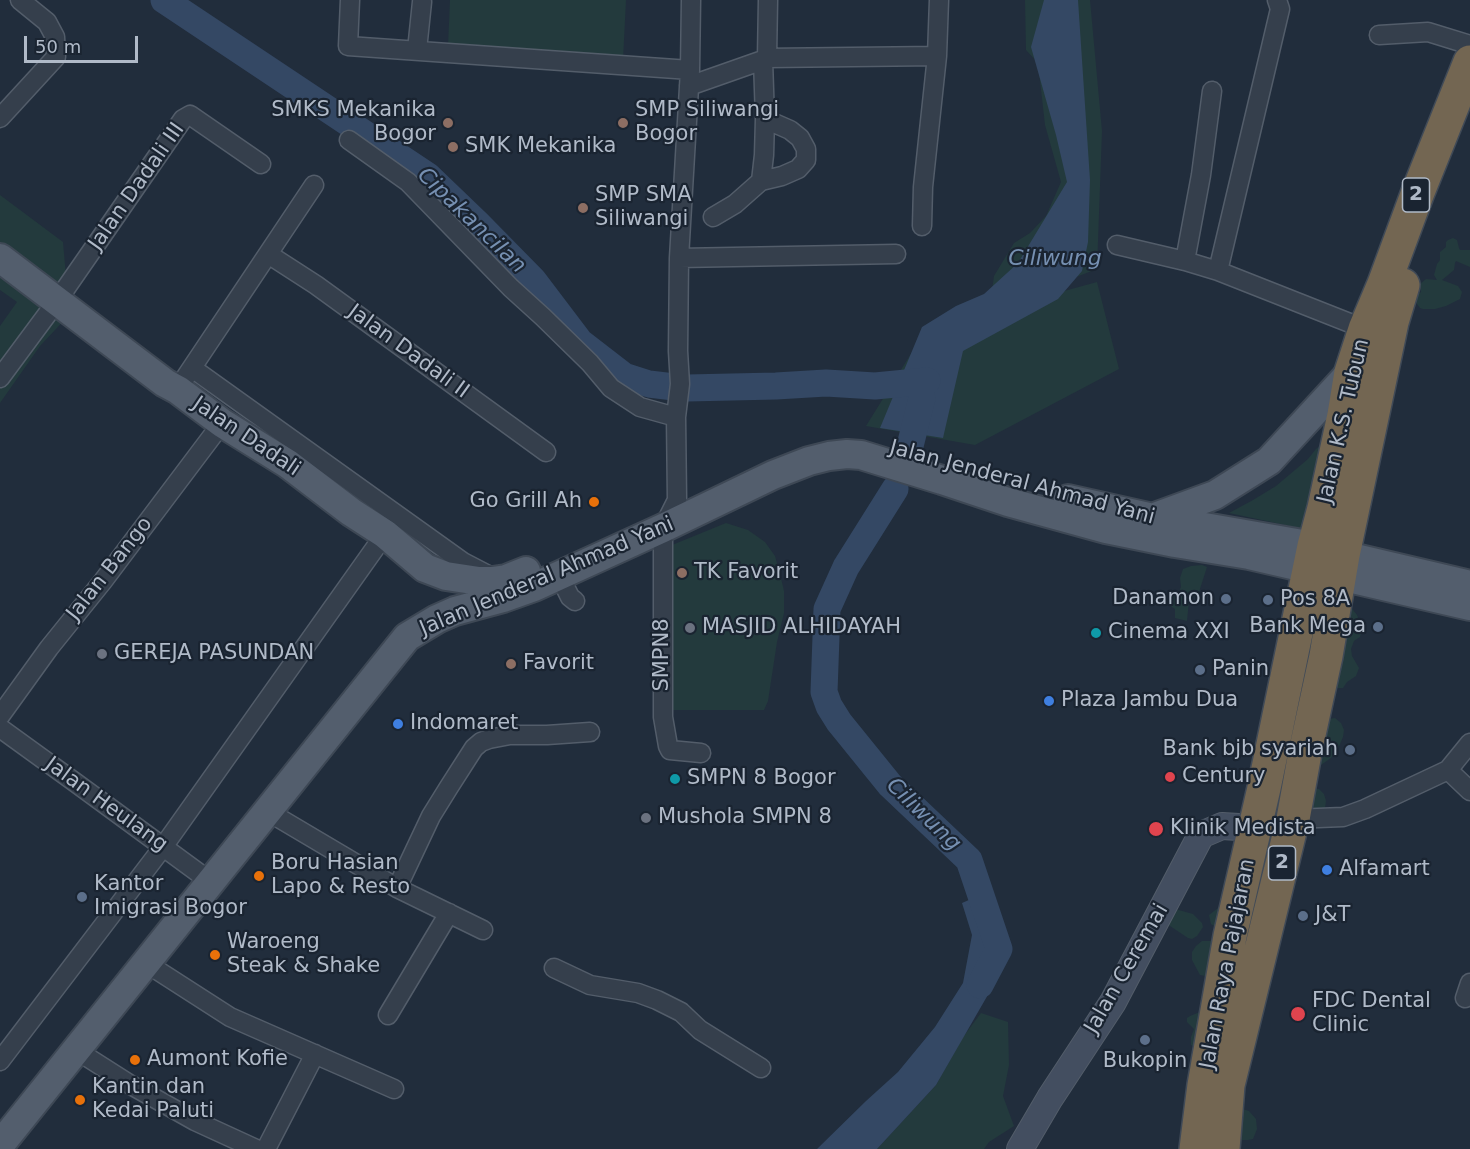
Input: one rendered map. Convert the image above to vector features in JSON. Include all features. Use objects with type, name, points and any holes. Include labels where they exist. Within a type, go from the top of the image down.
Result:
[{"type":"highway","name":"Jalan K.S. Tubun","points":[[1327,561],[1341,426],[1351,372],[1365,329],[1470,62]]},
{"type":"highway","name":"Jalan K.S. Tubun","points":[[1327,561],[1409,265],[1470,116]]},
{"type":"highway","name":"Jalan Raya Pajajaran","points":[[1223,1149],[1228,1085],[1293,819],[1326,656],[1327,561]]},
{"type":"highway","name":"Jalan Raya Pajajaran","points":[[1196,1149],[1204,1085],[1230,936],[1255,828],[1327,561]]},
{"type":"main road","name":"Jalan Dadali","points":[[0,258],[165,383],[185,379],[222,423],[291,453],[357,501],[398,535],[425,568],[446,576],[464,579],[502,579]]},
{"type":"main road","points":[[1153,518],[1215,495],[1269,461],[1351,372]]},
{"type":"main road","name":"Jalan Jenderal Ahmad Yani","points":[[502,579],[516,575],[677,500],[769,466],[847,454],[883,454],[946,472],[1153,518],[1327,561]]},
{"type":"main road","name":"Jalan Jenderal Ahmad Yani","points":[[0,1145],[407,637],[446,615],[516,593],[663,528],[769,466]]},
{"type":"main road","name":"Jalan Jenderal Ahmad Yani","points":[[946,472],[1008,502],[1107,529],[1250,555],[1327,561]]},
{"type":"main road","points":[[1327,561],[1470,585]]},
{"type":"main road","points":[[1327,561],[1470,606]]},
{"type":"main road","points":[[407,637],[433,609],[435,602],[436,586],[425,568]]},
{"type":"street","points":[[0,117],[56,57],[56,37],[47,22],[20,0]]},
{"type":"street","points":[[350,0],[348,46],[417,50],[690,78],[765,59],[937,56]]},
{"type":"street","points":[[663,528],[677,500],[676,417],[680,384],[679,258],[690,78],[691,0]]},
{"type":"street","points":[[761,181],[764,155],[768,0]]},
{"type":"street","points":[[922,226],[923,187],[937,56],[939,0]]},
{"type":"street","points":[[1218,271],[1280,9],[1277,0]]},
{"type":"street","points":[[417,50],[422,2]]},
{"type":"street","points":[[1379,35],[1423,32],[1470,45]]},
{"type":"street","points":[[1185,261],[1201,175],[1212,91]]},
{"type":"street","name":"Jalan Dadali III","points":[[57,302],[183,119],[190,115],[261,164]]},
{"type":"street","points":[[713,217],[735,204],[761,181],[798,169],[807,159],[807,149],[800,138],[790,130],[765,119]]},
{"type":"street","points":[[349,140],[408,182],[511,288],[590,363],[611,388],[640,407],[676,417]]},
{"type":"street","points":[[291,453],[185,379],[314,185]]},
{"type":"street","points":[[1117,245],[1218,271],[1365,329]]},
{"type":"street","name":"Jalan Dadali II","points":[[268,254],[316,285],[546,452]]},
{"type":"street","points":[[679,258],[896,254]]},
{"type":"street","points":[[0,378],[57,302]]},
{"type":"street","name":"Jalan Bango","points":[[0,716],[49,648],[103,581],[222,423]]},
{"type":"street","name":"SMPN8","points":[[663,528],[663,717],[670,750],[701,753]]},
{"type":"street","points":[[0,1061],[398,535],[502,579]]},
{"type":"street","points":[[559,575],[570,597],[575,601]]},
{"type":"street","name":"Jalan Heulang","points":[[0,728],[211,882]]},
{"type":"street","points":[[397,888],[431,816],[474,748],[481,742],[510,735],[590,732]]},
{"type":"street","points":[[1293,819],[1343,817],[1365,809],[1448,770],[1470,744]]},
{"type":"street","points":[[1448,770],[1470,791]]},
{"type":"street","points":[[267,811],[397,888],[483,930]]},
{"type":"street","name":"Jalan Ceremai","points":[[1020,1149],[1055,1090],[1113,1002],[1201,835],[1222,826],[1255,828]]},
{"type":"street","points":[[388,1015],[449,913]]},
{"type":"street","points":[[146,963],[230,1017],[394,1089]]},
{"type":"street","points":[[554,968],[590,985],[638,993],[657,999],[681,1012],[700,1030],[761,1068]]},
{"type":"street","points":[[76,1050],[195,1121],[256,1149]]},
{"type":"street","points":[[266,1149],[315,1054]]},
{"type":"green space","points":[[450,0],[626,0],[623,60],[448,46]]},
{"type":"green space","points":[[1025,0],[1090,0],[1102,131],[1097,269],[1016,300],[992,290],[994,276],[1014,243],[1030,233],[1046,216],[1061,182],[1045,125],[1038,63],[1026,50]]},
{"type":"green space","points":[[0,195],[63,242],[71,313],[40,346],[0,403],[0,326],[17,302],[0,290]]},
{"type":"green space","points":[[1453,238],[1457,240],[1460,250],[1470,250],[1470,267],[1456,261],[1454,270],[1442,280],[1458,286],[1462,292],[1460,299],[1435,309],[1420,308],[1415,296],[1421,292],[1420,284],[1426,279],[1437,280],[1434,275],[1440,260],[1440,252],[1446,247],[1446,242]]},
{"type":"green space","points":[[1097,282],[1119,369],[975,445],[866,426],[922,336],[984,313]]},
{"type":"green space","points":[[1328,440],[1307,528],[1229,513],[1276,486]]},
{"type":"green space","points":[[726,523],[748,530],[765,542],[775,556],[780,574],[784,591],[784,613],[768,701],[764,710],[671,710],[655,552]]},
{"type":"green space","points":[[1202,565],[1207,567],[1199,592],[1189,601],[1187,621],[1175,618],[1175,609],[1157,595],[1177,596],[1181,587],[1180,578],[1183,569]]},
{"type":"green space","points":[[1350,606],[1357,615],[1362,628],[1360,637],[1354,641],[1351,649],[1359,668],[1356,676],[1343,688],[1335,688]]},
{"type":"green space","points":[[1335,718],[1344,730],[1343,737],[1337,751],[1318,767],[1328,719]]},
{"type":"green space","points":[[1312,789],[1319,789],[1326,801],[1320,818],[1292,797]]},
{"type":"green space","points":[[1225,906],[1211,977],[1200,975],[1192,960],[1192,952],[1202,941],[1210,941],[1215,936],[1217,928],[1211,924],[1209,915]]},
{"type":"green space","points":[[1175,909],[1193,914],[1202,923],[1203,927],[1197,936],[1192,939],[1188,938],[1167,924]]},
{"type":"green space","points":[[1212,988],[1217,992],[1214,1007],[1217,1021],[1209,1030],[1208,1044],[1198,1049],[1191,1045],[1194,1029],[1187,1022],[1187,1018],[1203,1009],[1201,1000],[1204,989]]},
{"type":"green space","points":[[981,1013],[1008,1022],[1009,1065],[1003,1096],[1014,1126],[989,1142],[984,1149],[877,1149],[936,1085],[963,1037]]},
{"type":"green space","points":[[1239,1108],[1249,1111],[1256,1119],[1257,1129],[1253,1139],[1242,1140],[1237,1137]]},
{"type":"water","name":"Ciliwung","points":[[1044,0],[1078,0],[1090,180],[1088,242],[1082,271],[1058,299],[963,351],[943,438],[880,428],[922,327],[956,306],[984,294],[1018,263],[1067,182],[1031,47]]},
{"type":"water","points":[[987,892],[995,926],[998,962],[993,986],[936,1085],[877,1149],[817,1149],[898,1072],[935,1027],[963,983],[972,935],[962,903]]},
{"type":"waterway","name":"Cipakancilan","points":[[164,0],[428,176],[533,280],[580,342],[624,376],[649,384],[674,387]]},
{"type":"waterway","name":"Cipakancilan","points":[[687,388],[826,383],[875,386],[927,381]]},
{"type":"waterway","name":"Ciliwung","points":[[910,446],[922,398]]},
{"type":"waterway","name":"Ciliwung","points":[[895,489],[846,567],[827,609],[824,692],[839,722],[890,785],[969,860],[999,949],[980,985]]},
{"type":"place","name":"SMKS Mekanika Bogor","points":[[448,123]]},
{"type":"place","name":"SMP Siliwangi Bogor","points":[[623,123]]},
{"type":"place","name":"SMK Mekanika","points":[[453,147]]},
{"type":"place","name":"SMP SMA Siliwangi","points":[[583,208]]},
{"type":"place","name":"Go Grill Ah","points":[[594,502]]},
{"type":"place","name":"TK Favorit","points":[[682,573]]},
{"type":"place","name":"Danamon","points":[[1226,599]]},
{"type":"place","name":"Pos 8A","points":[[1268,600]]},
{"type":"place","name":"Bank Mega","points":[[1378,627]]},
{"type":"place","name":"MASJID ALHIDAYAH","points":[[690,628]]},
{"type":"place","name":"Cinema XXI","points":[[1096,633]]},
{"type":"place","name":"GEREJA PASUNDAN","points":[[102,654]]},
{"type":"place","name":"Favorit","points":[[511,664]]},
{"type":"place","name":"Panin","points":[[1200,670]]},
{"type":"place","name":"Plaza Jambu Dua","points":[[1049,701]]},
{"type":"place","name":"Indomaret","points":[[398,724]]},
{"type":"place","name":"Bank bjb syariah","points":[[1350,750]]},
{"type":"place","name":"Century","points":[[1170,777]]},
{"type":"place","name":"SMPN 8 Bogor","points":[[675,779]]},
{"type":"place","name":"Mushola SMPN 8","points":[[646,818]]},
{"type":"place","name":"Klinik Medista","points":[[1156,829]]},
{"type":"place","name":"Alfamart","points":[[1327,870]]},
{"type":"place","name":"Boru Hasian Lapo & Resto","points":[[259,876]]},
{"type":"place","name":"Kantor Imigrasi Bogor","points":[[82,897]]},
{"type":"place","name":"J&T","points":[[1303,916]]},
{"type":"place","name":"Waroeng Steak & Shake","points":[[215,955]]},
{"type":"place","name":"FDC Dental Clinic","points":[[1298,1014]]},
{"type":"place","name":"Bukopin","points":[[1145,1040]]},
{"type":"place","name":"Aumont Kofie","points":[[135,1060]]},
{"type":"place","name":"Kantin dan Kedai Paluti","points":[[80,1100]]}]
